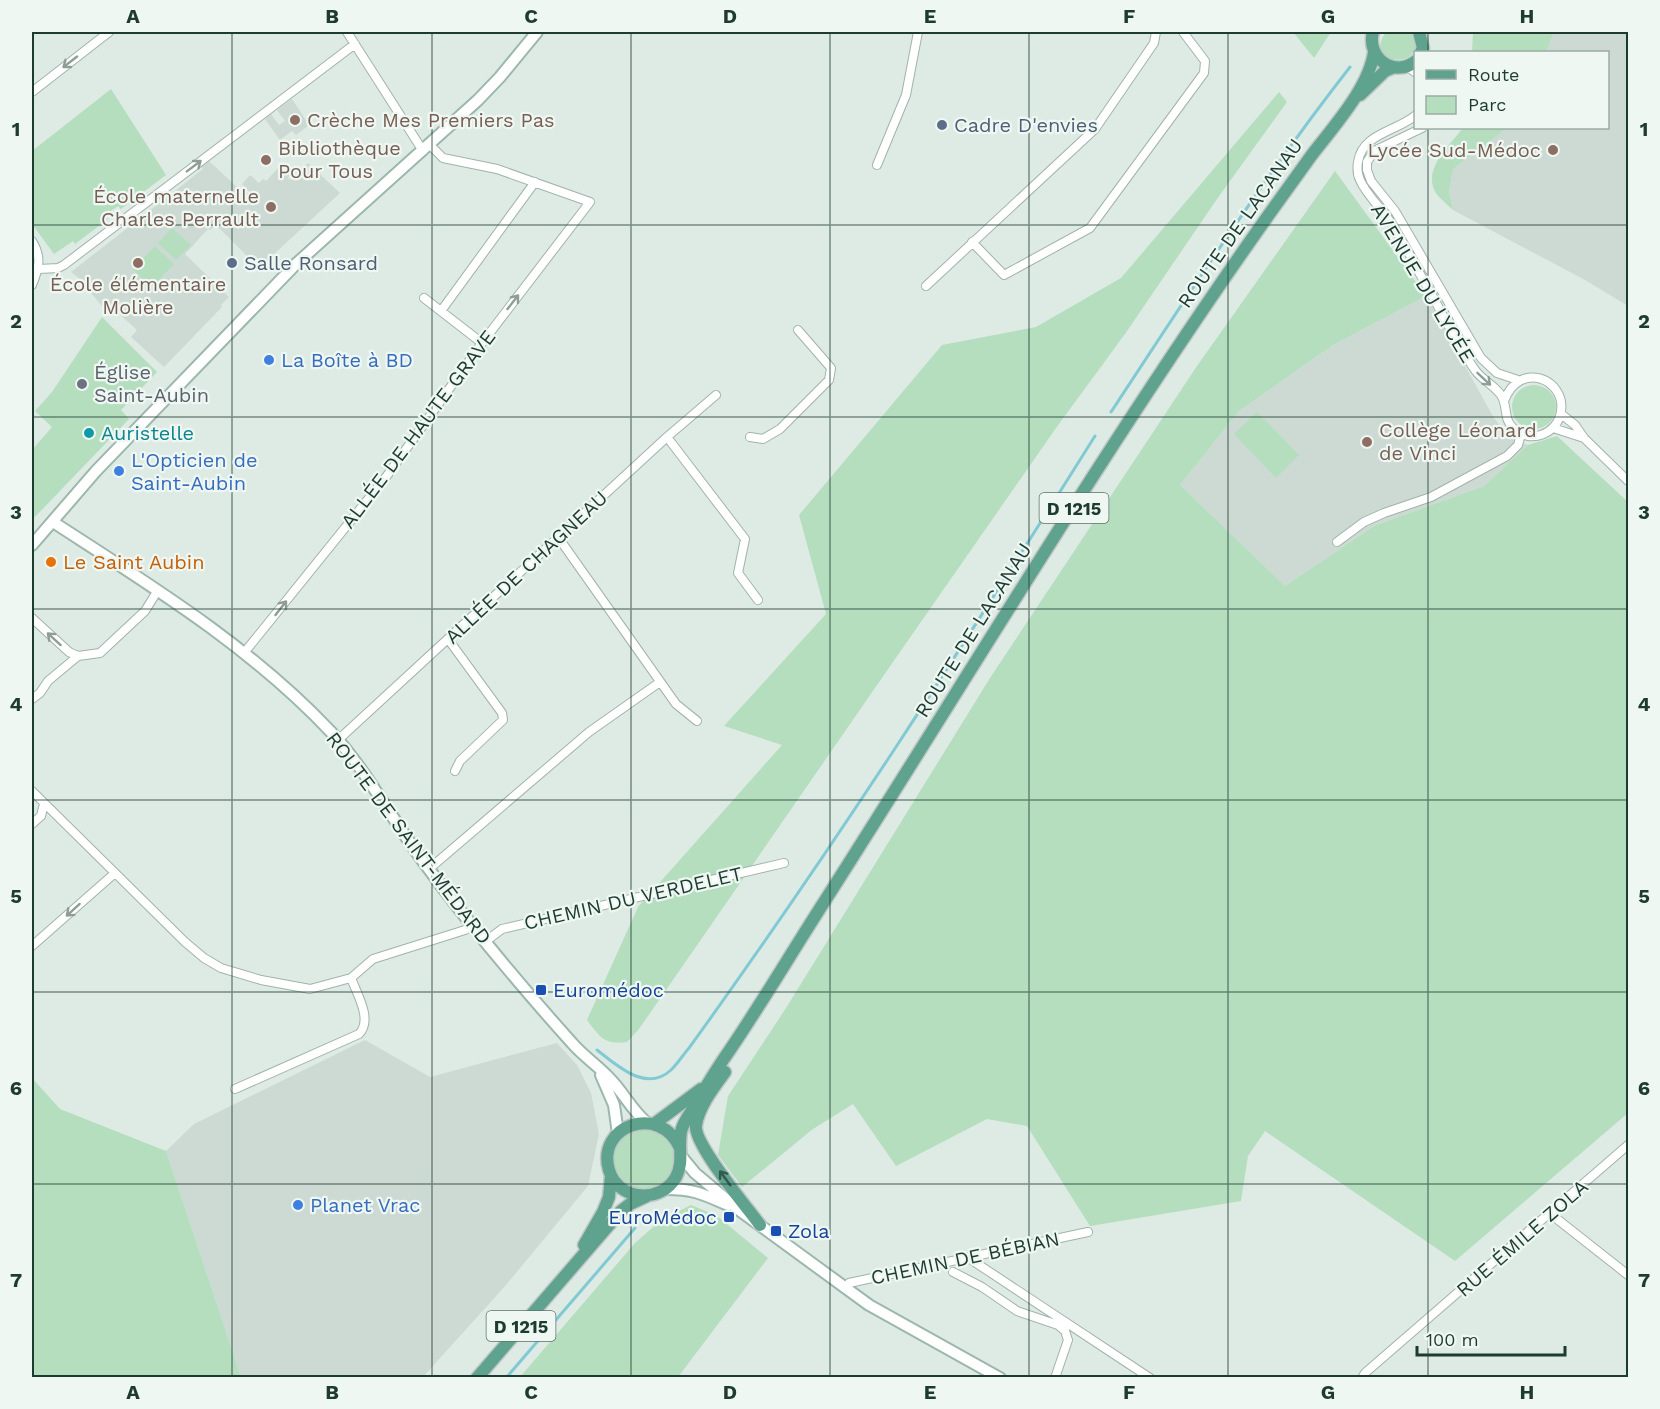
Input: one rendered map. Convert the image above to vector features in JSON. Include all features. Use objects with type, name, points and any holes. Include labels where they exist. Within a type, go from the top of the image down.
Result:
[{"type":"main road","points":[[1372,32],[1374,52],[1379,59],[1392,68],[1413,67]]},
{"type":"main road","points":[[1421,32],[1423,51]]},
{"type":"main road","name":"ROUTE DE LACANAU","points":[[666,1189],[678,1173],[680,1135],[683,1124],[704,1087],[756,1009],[1159,373],[1262,224],[1345,111],[1372,65],[1374,52]]},
{"type":"main road","name":"ROUTE DE LACANAU","points":[[1345,111],[1367,87],[1392,68]]},
{"type":"main road","points":[[756,1009],[728,1068],[699,1116],[696,1130],[703,1148],[760,1225]]},
{"type":"main road","name":"ROUTE DE LACANAU","points":[[618,1134],[630,1125],[650,1123],[704,1087]]},
{"type":"main road","points":[[650,1123],[670,1133],[680,1152]]},
{"type":"main road","points":[[618,1134],[609,1148],[608,1158],[611,1175],[619,1186],[627,1192],[647,1196],[666,1189]]},
{"type":"main road","name":"D 1215","points":[[565,1274],[603,1212],[609,1197],[611,1175]]},
{"type":"main road","name":"D 1215","points":[[477,1377],[621,1211],[647,1196]]},
{"type":"street","points":[[32,92],[109,32]]},
{"type":"street","points":[[347,32],[427,148],[443,159],[497,169],[536,182],[441,311]]},
{"type":"street","points":[[32,545],[96,471],[296,264],[427,148],[500,77],[537,32]]},
{"type":"street","points":[[877,165],[906,95],[918,32]]},
{"type":"street","points":[[926,286],[1095,129],[1154,43],[1156,32]]},
{"type":"street","points":[[972,242],[1004,275],[1090,228],[1204,73],[1205,61],[1183,32]]},
{"type":"street","points":[[39,269],[58,268],[64,265],[355,44]]},
{"type":"street","name":"AVENUE DU LYCÉE","points":[[1414,117],[1368,143],[1359,156],[1358,175],[1364,188],[1391,223],[1475,370],[1504,401]]},
{"type":"street","name":"AVENUE DU LYCÉE","points":[[1420,129],[1374,152],[1367,162],[1368,176],[1395,211],[1481,358],[1497,373],[1518,380]]},
{"type":"street","name":"ALLÉE DE HAUTE GRAVE","points":[[244,653],[386,477],[482,343],[590,202],[536,182]]},
{"type":"street","points":[[32,241],[40,259],[39,269],[32,285]]},
{"type":"street","points":[[424,297],[482,343]]},
{"type":"street","points":[[750,437],[763,439],[780,429],[829,380],[831,368],[798,330]]},
{"type":"street","points":[[1534,377],[1548,381],[1560,399],[1561,414],[1554,428],[1538,436],[1521,434],[1509,424],[1504,401],[1509,389],[1518,380],[1534,377]]},
{"type":"street","name":"ALLÉE DE CHAGNEAU","points":[[338,740],[667,437],[716,395]]},
{"type":"street","points":[[1561,414],[1575,425],[1584,438],[1629,481]]},
{"type":"street","points":[[1554,428],[1584,438]]},
{"type":"street","points":[[1336,542],[1364,522],[1431,497],[1507,456],[1518,445],[1521,434]]},
{"type":"street","points":[[667,437],[745,539],[738,573],[758,600]]},
{"type":"street","name":"ROUTE DE SAINT-MÉDARD","points":[[52,522],[158,590],[244,653],[281,683],[338,740],[366,775],[429,869],[486,941],[573,1045],[610,1079],[635,1113],[650,1123]]},
{"type":"street","points":[[558,537],[676,704],[698,721]]},
{"type":"street","points":[[32,618],[69,652],[78,656],[100,653],[145,611],[158,590]]},
{"type":"street","points":[[448,639],[502,713],[503,720],[459,761],[455,771]]},
{"type":"street","points":[[32,699],[48,681],[78,656]]},
{"type":"street","points":[[429,869],[589,732],[660,682]]},
{"type":"street","points":[[32,791],[185,942],[204,958],[221,968],[261,980],[310,989],[351,978],[373,959],[465,930],[473,925]]},
{"type":"street","points":[[32,824],[41,816],[44,804]]},
{"type":"street","name":"CHEMIN DU VERDELET","points":[[486,941],[502,929],[784,863]]},
{"type":"street","points":[[32,946],[115,873]]},
{"type":"street","points":[[235,1089],[359,1034],[365,1022],[364,1013],[351,978]]},
{"type":"street","name":"ROUTE DE SAINT-MÉDARD","points":[[596,1067],[614,1105],[618,1134]]},
{"type":"street","name":"RUE ÉMILE ZOLA","points":[[1362,1377],[1629,1145]]},
{"type":"street","points":[[680,1152],[695,1173],[739,1210],[844,1288],[899,1323],[1000,1377]]},
{"type":"street","points":[[666,1189],[686,1189],[702,1193],[739,1210]]},
{"type":"street","points":[[1553,1210],[1557,1219],[1629,1275]]},
{"type":"street","name":"CHEMIN DE BÉBIAN","points":[[844,1288],[849,1283],[1088,1232]]},
{"type":"street","points":[[967,1257],[1150,1377]]},
{"type":"street","points":[[953,1272],[982,1287],[1017,1311],[1058,1325],[1065,1332],[1068,1340],[1055,1377]]},
{"type":"shaded area","name":"Lycée Sud-Médoc","points":[[1554,32],[1628,32],[1628,306],[1585,280],[1453,210],[1449,192],[1453,169],[1504,129],[1609,129],[1609,51],[1546,51]]},
{"type":"shaded area","name":"Crèche Mes Premiers Pas","points":[[292,99],[309,125],[296,135],[292,131],[280,140],[265,119],[271,114],[279,125],[285,121],[277,110]]},
{"type":"shaded area","name":"École élémentaire Molière","points":[[209,161],[237,187],[236,189],[246,194],[250,192],[242,184],[250,175],[259,183],[263,179],[266,181],[280,166],[290,175],[288,178],[291,180],[308,163],[340,193],[259,268],[216,225],[208,229],[185,254],[229,297],[164,367],[131,337],[137,330],[107,303],[102,306],[91,293],[93,289],[71,272],[203,169],[201,167]]},
{"type":"shaded area","name":"Collège Léonard de Vinci","points":[[1426,296],[1494,418],[1511,439],[1528,445],[1484,486],[1374,526],[1285,586],[1180,485],[1239,411],[1333,345]]},
{"type":"shaded area","points":[[365,1040],[430,1077],[557,1043],[577,1065],[591,1093],[599,1134],[588,1186],[506,1285],[422,1378],[241,1377],[166,1151],[194,1124]]},
{"type":"green space","points":[[1293,32],[1331,32],[1314,58]]},
{"type":"green space","points":[[1386,32],[1411,33],[1415,45],[1413,53],[1397,60],[1388,57],[1382,52],[1381,44]]},
{"type":"green space","points":[[1473,32],[1554,32],[1546,51],[1472,51]]},
{"type":"green space","points":[[111,89],[166,175],[121,209],[118,206],[105,215],[108,219],[75,244],[73,241],[54,254],[32,224],[32,151]]},
{"type":"green space","points":[[1279,92],[1287,102],[1217,199],[1125,334],[1056,428],[639,1029],[627,1042],[613,1042],[603,1038],[587,1020],[638,907],[782,745],[724,726],[826,614],[799,515],[942,345],[1036,327],[1121,278]]},
{"type":"green space","points":[[1462,129],[1504,129],[1453,169],[1449,192],[1453,210],[1433,188],[1434,169],[1444,151]]},
{"type":"green space","points":[[1335,171],[1426,296],[1333,345],[1239,411],[1180,485],[1285,586],[1374,526],[1484,486],[1528,445],[1557,436],[1628,502],[1628,1113],[1455,1261],[1265,1131],[1248,1156],[1241,1201],[1090,1226],[1027,1126],[987,1119],[896,1166],[853,1104],[813,1129],[742,1187],[718,1155],[728,1096],[786,1008],[990,678],[1197,366]]},
{"type":"green space","points":[[172,228],[191,245],[176,260],[158,243]]},
{"type":"green space","points":[[155,246],[174,264],[151,288],[133,269]]},
{"type":"green space","points":[[102,317],[157,372],[121,410],[129,419],[35,517],[32,513],[32,450],[52,427],[35,411],[52,392]]},
{"type":"green space","points":[[1534,385],[1543,386],[1550,391],[1555,398],[1555,416],[1550,423],[1543,428],[1534,429],[1525,428],[1518,423],[1513,416],[1512,407],[1513,398],[1518,391],[1525,386]]},
{"type":"green space","points":[[1257,412],[1299,455],[1276,478],[1234,434]]},
{"type":"green space","points":[[32,1078],[60,1109],[166,1151],[241,1377],[32,1377]]},
{"type":"green space","points":[[644,1128],[666,1137],[675,1159],[666,1181],[644,1190],[622,1181],[613,1159],[622,1137]]},
{"type":"green space","points":[[691,1205],[717,1216],[768,1258],[678,1377],[520,1377],[635,1243],[660,1221]]},
{"type":"waterway","points":[[1111,412],[1257,194],[1350,67]]},
{"type":"waterway","points":[[597,1050],[632,1075],[642,1078],[652,1079],[662,1076],[678,1062],[795,898],[947,668],[1095,436]]},
{"type":"waterway","points":[[506,1378],[635,1228]]},
{"type":"place","name":"Crèche Mes Premiers Pas","points":[[295,120]]},
{"type":"place","name":"Cadre D'envies","points":[[942,125]]},
{"type":"place","name":"Lycée Sud-Médoc","points":[[1553,150]]},
{"type":"place","name":"Bibliothèque Pour Tous","points":[[266,160]]},
{"type":"place","name":"École maternelle Charles Perrault","points":[[271,207]]},
{"type":"place","name":"École élémentaire Molière","points":[[138,263]]},
{"type":"place","name":"Salle Ronsard","points":[[232,263]]},
{"type":"place","name":"La Boîte à BD","points":[[269,360]]},
{"type":"place","name":"Église Saint-Aubin","points":[[82,384]]},
{"type":"place","name":"Auristelle","points":[[89,433]]},
{"type":"place","name":"Collège Léonard de Vinci","points":[[1367,442]]},
{"type":"place","name":"L'Opticien de Saint-Aubin","points":[[119,471]]},
{"type":"place","name":"Le Saint Aubin","points":[[51,562]]},
{"type":"place","name":"Euromédoc","points":[[541,990]]},
{"type":"place","name":"Planet Vrac","points":[[298,1205]]},
{"type":"place","name":"EuroMédoc","points":[[729,1217]]},
{"type":"place","name":"Zola","points":[[776,1231]]}]
